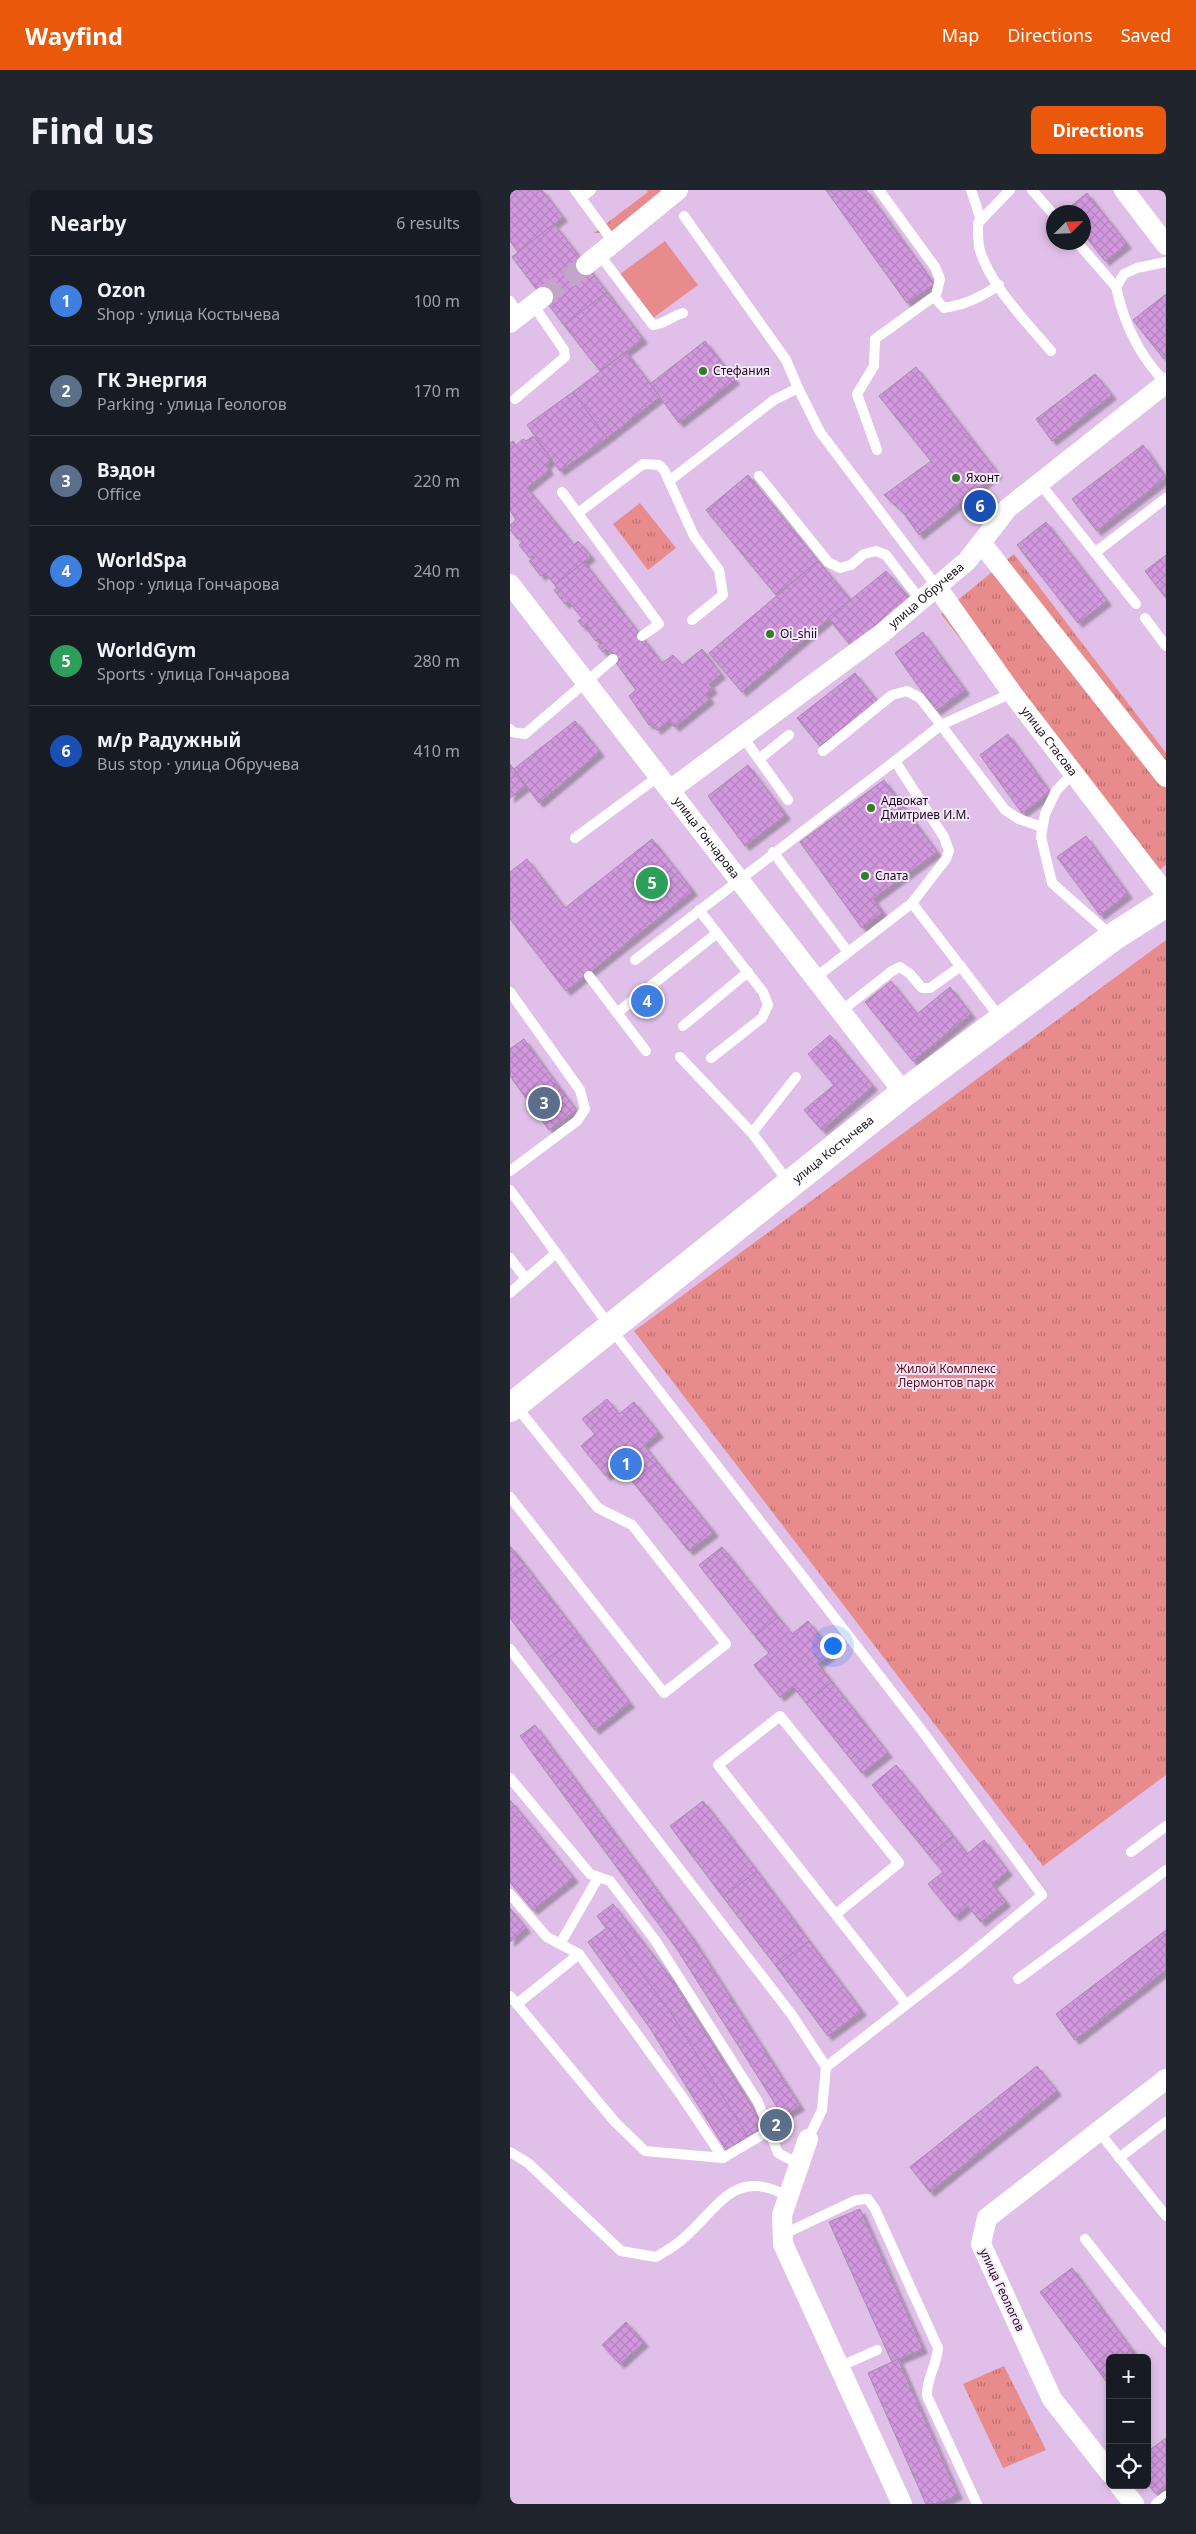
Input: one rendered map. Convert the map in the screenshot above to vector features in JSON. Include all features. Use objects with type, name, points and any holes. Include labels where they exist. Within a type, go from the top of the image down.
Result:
[{"type":"street","points":[[600,254],[678,190]]},
{"type":"street","points":[[1124,190],[1166,245]]},
{"type":"street","name":"улица Обручева","points":[[665,783],[743,737],[881,634],[967,562],[1008,508],[1038,481],[1166,383]]},
{"type":"street","points":[[982,544],[1166,777]]},
{"type":"street","name":"улица Гончарова","points":[[510,584],[904,1093]]},
{"type":"street","name":"улица Стасова","points":[[937,587],[1012,693],[1166,894]]},
{"type":"street","name":"улица Костычева","points":[[512,1406],[904,1093],[1113,938],[1166,903]]},
{"type":"street","name":"улица Геологов","points":[[1106,2468],[1052,2399],[981,2244],[987,2218],[1166,2080]]},
{"type":"street","points":[[808,2139],[782,2215],[783,2244],[902,2504]]},
{"type":"street","points":[[1122,2489],[1134,2504]]},
{"type":"lane","points":[[591,190],[578,194],[600,254],[653,325],[663,324],[675,315],[684,312]]},
{"type":"lane","points":[[877,450],[857,394],[874,366],[875,339],[934,297],[940,279],[935,267],[879,190]]},
{"type":"lane","points":[[971,190],[981,220]]},
{"type":"lane","points":[[1010,190],[978,223],[979,246],[999,285],[1051,351]]},
{"type":"lane","points":[[1032,190],[1046,206]]},
{"type":"lane","points":[[684,216],[786,360],[820,432],[937,587]]},
{"type":"lane","points":[[1084,250],[1116,287],[1120,309],[1132,337],[1154,371],[1166,383]]},
{"type":"lane","points":[[1116,287],[1124,274],[1137,268],[1166,262]]},
{"type":"lane","points":[[934,297],[944,308],[957,306],[984,296],[999,285]]},
{"type":"lane","points":[[515,399],[565,358],[564,350],[523,309]]},
{"type":"lane","points":[[669,481],[774,400],[798,388]]},
{"type":"lane","points":[[578,513],[643,464],[659,465],[669,481],[694,536],[719,570],[723,594],[692,620]]},
{"type":"lane","points":[[759,476],[828,562],[840,568],[851,565],[864,554],[876,551],[886,555],[921,600]]},
{"type":"lane","points":[[1038,481],[1136,604]]},
{"type":"lane","points":[[562,492],[658,624],[642,636]]},
{"type":"lane","points":[[1096,552],[1166,498]]},
{"type":"lane","points":[[1145,618],[1166,646]]},
{"type":"lane","points":[[510,729],[512,732],[525,734],[612,658]]},
{"type":"lane","points":[[823,751],[892,695],[907,691],[920,698],[1005,810],[1019,819],[1042,827]]},
{"type":"lane","points":[[635,960],[773,852],[941,725],[1012,693]]},
{"type":"lane","points":[[759,759],[789,735]]},
{"type":"lane","points":[[743,737],[788,800]]},
{"type":"lane","points":[[815,978],[912,902],[946,859],[949,851],[944,837],[895,761]]},
{"type":"lane","points":[[1073,773],[1056,791],[1045,814],[1042,827],[1041,837],[1052,883],[1113,938]]},
{"type":"lane","points":[[575,838],[665,783]]},
{"type":"lane","points":[[773,852],[848,952]]},
{"type":"lane","points":[[912,902],[1003,1021]]},
{"type":"lane","points":[[699,910],[763,992],[768,1005],[762,1018],[710,1058]]},
{"type":"lane","points":[[617,1013],[717,932]]},
{"type":"lane","points":[[840,1012],[892,971],[900,967],[910,974],[922,988],[930,988],[960,966]]},
{"type":"lane","points":[[684,1026],[748,972]]},
{"type":"lane","points":[[589,976],[646,1050]]},
{"type":"lane","points":[[510,992],[580,1090],[585,1109],[577,1121],[510,1171]]},
{"type":"lane","points":[[680,1058],[752,1133],[791,1185]]},
{"type":"lane","points":[[752,1133],[796,1077]]},
{"type":"lane","points":[[510,1190],[611,1327],[923,1732],[1042,1895],[826,2068]]},
{"type":"lane","points":[[510,1293],[556,1253]]},
{"type":"lane","points":[[510,1258],[526,1279]]},
{"type":"lane","points":[[510,1497],[664,1693],[726,1644],[632,1526],[598,1508],[524,1414],[512,1406]]},
{"type":"lane","points":[[510,1649],[792,2015],[826,2068],[822,2110],[808,2139]]},
{"type":"lane","points":[[836,1914],[899,1863],[780,1716],[718,1765],[906,2004]]},
{"type":"lane","points":[[510,1778],[590,1874],[610,1881],[655,1940],[758,2102],[778,2153],[799,2164]]},
{"type":"lane","points":[[1131,1852],[1166,1826]]},
{"type":"lane","points":[[1018,1979],[1166,1870]]},
{"type":"lane","points":[[560,1944],[598,1878]]},
{"type":"lane","points":[[510,1894],[547,1937],[578,1954],[681,2095],[723,2158]]},
{"type":"lane","points":[[578,1954],[513,2000],[615,2122],[645,2151],[723,2158],[770,2130]]},
{"type":"lane","points":[[1119,2158],[1166,2122]]},
{"type":"lane","points":[[1099,2132],[1166,2216]]},
{"type":"lane","points":[[510,2152],[528,2163],[621,2251],[656,2257],[685,2238],[728,2194],[748,2184],[776,2190],[787,2196]]},
{"type":"lane","points":[[782,2235],[856,2200],[868,2199],[875,2209],[938,2348],[937,2360],[927,2384],[927,2396],[977,2504]]},
{"type":"lane","points":[[1085,2240],[1166,2342]]},
{"type":"lane","points":[[839,2367],[876,2350]]},
{"type":"lane","points":[[1156,2504],[1166,2496]]},
{"type":"green space","points":[[647,190],[660,190],[661,194],[609,233],[594,233],[648,192]]},
{"type":"green space","points":[[665,241],[698,285],[653,318],[620,274]]},
{"type":"green space","points":[[640,503],[676,548],[648,570],[613,524]]},
{"type":"green space","points":[[1014,554],[1166,753],[1166,865],[1149,878],[941,614]]},
{"type":"green space","name":"Жилой Комплекс Лермонтов парк","points":[[1166,940],[1166,1775],[1043,1866],[634,1331]]},
{"type":"green space","points":[[1004,2366],[1046,2450],[1003,2468],[963,2384]]},
{"type":"building","points":[[510,190],[542,190],[563,217],[518,252],[510,241]]},
{"type":"building","points":[[826,190],[866,190],[934,284],[907,303]]},
{"type":"building","points":[[1087,193],[1127,244],[1105,261],[1091,243],[1091,205],[1072,205]]},
{"type":"building","points":[[554,224],[607,292],[564,325],[512,257]]},
{"type":"building","points":[[607,292],[643,339],[600,371],[564,325]]},
{"type":"building","points":[[1166,294],[1166,358],[1164,359],[1133,320]]},
{"type":"building","points":[[705,341],[735,380],[679,423],[650,384]]},
{"type":"building","points":[[626,352],[660,397],[607,438],[573,392]]},
{"type":"building","points":[[916,367],[998,473],[919,535],[903,512],[884,495],[931,461],[879,396]]},
{"type":"building","points":[[1095,374],[1112,395],[1052,441],[1036,419]]},
{"type":"building","points":[[573,392],[607,438],[560,471],[527,425]]},
{"type":"building","points":[[533,436],[552,460],[546,465],[549,470],[527,488],[574,545],[578,541],[591,556],[555,585],[545,573],[541,576],[529,561],[534,558],[532,556],[530,558],[519,545],[523,542],[510,530],[512,528],[510,525],[516,520],[510,510],[510,443],[513,441],[516,445],[523,439],[526,441]]},
{"type":"building","points":[[1143,445],[1166,478],[1097,531],[1072,499]]},
{"type":"building","points":[[748,475],[818,561],[776,595],[706,510]]},
{"type":"building","points":[[1046,522],[1107,601],[1078,623],[1017,545]]},
{"type":"building","points":[[1166,555],[1166,598],[1145,571]]},
{"type":"building","points":[[818,561],[851,600],[742,692],[709,653]]},
{"type":"building","points":[[584,562],[662,663],[673,655],[682,665],[702,649],[721,674],[709,684],[713,689],[706,694],[710,699],[675,727],[669,720],[657,730],[651,723],[649,725],[629,696],[636,690],[606,649],[603,652],[598,646],[602,643],[598,639],[596,641],[588,631],[591,629],[587,624],[583,627],[578,621],[582,618],[568,601],[565,604],[554,590],[557,588],[555,585]]},
{"type":"building","points":[[886,571],[910,599],[852,647],[828,618]]},
{"type":"building","points":[[923,632],[965,690],[936,711],[895,653]]},
{"type":"building","points":[[855,673],[877,701],[820,746],[797,718]]},
{"type":"building","points":[[575,721],[600,752],[539,803],[514,769]]},
{"type":"building","points":[[1008,734],[1050,792],[1022,813],[980,755]]},
{"type":"building","points":[[510,764],[526,786],[510,798]]},
{"type":"building","points":[[748,765],[786,815],[745,846],[708,796]]},
{"type":"building","name":"Слата","points":[[884,780],[937,852],[873,899],[883,912],[862,928],[800,842]]},
{"type":"building","points":[[1086,836],[1128,894],[1100,915],[1057,857]]},
{"type":"building","points":[[652,839],[693,891],[566,991],[510,919],[510,872],[527,859],[565,908]]},
{"type":"building","points":[[891,981],[917,1014],[950,987],[971,1014],[913,1061],[865,1002]]},
{"type":"building","points":[[830,1035],[873,1086],[822,1130],[804,1110],[834,1085],[808,1054]]},
{"type":"building","points":[[524,1039],[576,1110],[549,1130],[510,1076],[510,1049]]},
{"type":"building","points":[[607,1399],[619,1414],[634,1402],[659,1433],[644,1445],[657,1462],[632,1481],[620,1466],[606,1476],[581,1446],[595,1434],[582,1419]]},
{"type":"building","points":[[657,1462],[714,1532],[689,1551],[632,1481]]},
{"type":"building","points":[[510,1546],[525,1565],[510,1576]]},
{"type":"building","points":[[722,1547],[778,1617],[755,1636],[699,1565]]},
{"type":"building","points":[[525,1565],[579,1635],[543,1662],[510,1618],[510,1576]]},
{"type":"building","points":[[778,1617],[792,1634],[808,1621],[833,1653],[818,1664],[832,1682],[806,1703],[793,1686],[780,1697],[754,1665],[769,1653],[755,1636]]},
{"type":"building","points":[[579,1635],[630,1703],[595,1730],[543,1662]]},
{"type":"building","points":[[832,1682],[888,1753],[862,1773],[806,1703]]},
{"type":"building","points":[[535,1725],[693,1939],[800,2106],[783,2116],[677,1949],[520,1736]]},
{"type":"building","points":[[896,1765],[953,1836],[929,1855],[872,1785]]},
{"type":"building","points":[[510,1800],[574,1878],[533,1910],[510,1882]]},
{"type":"building","points":[[703,1801],[757,1871],[723,1897],[670,1826]]},
{"type":"building","points":[[953,1836],[967,1854],[984,1840],[1008,1871],[992,1884],[1006,1902],[981,1922],[968,1906],[955,1917],[928,1884],[943,1872],[929,1855]]},
{"type":"building","points":[[757,1871],[809,1941],[776,1966],[723,1897]]},
{"type":"building","points":[[613,1904],[670,1977],[764,2126],[745,2138],[653,1989],[597,1916]]},
{"type":"building","points":[[510,1908],[526,1928],[510,1942]]},
{"type":"building","points":[[608,1927],[671,2013],[748,2137],[726,2150],[650,2028],[588,1942]]},
{"type":"building","points":[[1166,1930],[1166,1970],[1075,2040],[1056,2014]]},
{"type":"building","points":[[809,1941],[862,2011],[828,2036],[776,1966]]},
{"type":"building","points":[[1037,2066],[1057,2091],[930,2192],[910,2167]]},
{"type":"building","points":[[860,2209],[923,2349],[892,2362],[829,2222]]},
{"type":"building","points":[[1072,2268],[1135,2354],[1106,2354],[1106,2381],[1040,2292]]},
{"type":"building","points":[[626,2322],[644,2342],[620,2364],[602,2345]]},
{"type":"building","points":[[898,2359],[958,2495],[937,2504],[926,2504],[868,2373]]},
{"type":"building","points":[[1166,2438],[1166,2486],[1156,2494],[1151,2488],[1151,2449]]},
{"type":"tunnel","points":[[543,297],[586,265]]},
{"type":"place","name":"Стефания","points":[[703,371]]},
{"type":"place","name":"Яхонт","points":[[956,478]]},
{"type":"place","name":"м/р Радужный","points":[[980,506]]},
{"type":"place","name":"Oi_shii","points":[[770,634]]},
{"type":"place","name":"Адвокат Дмитриев И.М.","points":[[871,808]]},
{"type":"place","name":"Слата","points":[[865,876]]},
{"type":"place","name":"WorldGym","points":[[652,883]]},
{"type":"place","name":"WorldSpa","points":[[647,1001]]},
{"type":"place","name":"Вэдон","points":[[544,1103]]},
{"type":"place","name":"Ozon","points":[[626,1464]]},
{"type":"place","name":"ГК Энергия","points":[[776,2125]]}]
